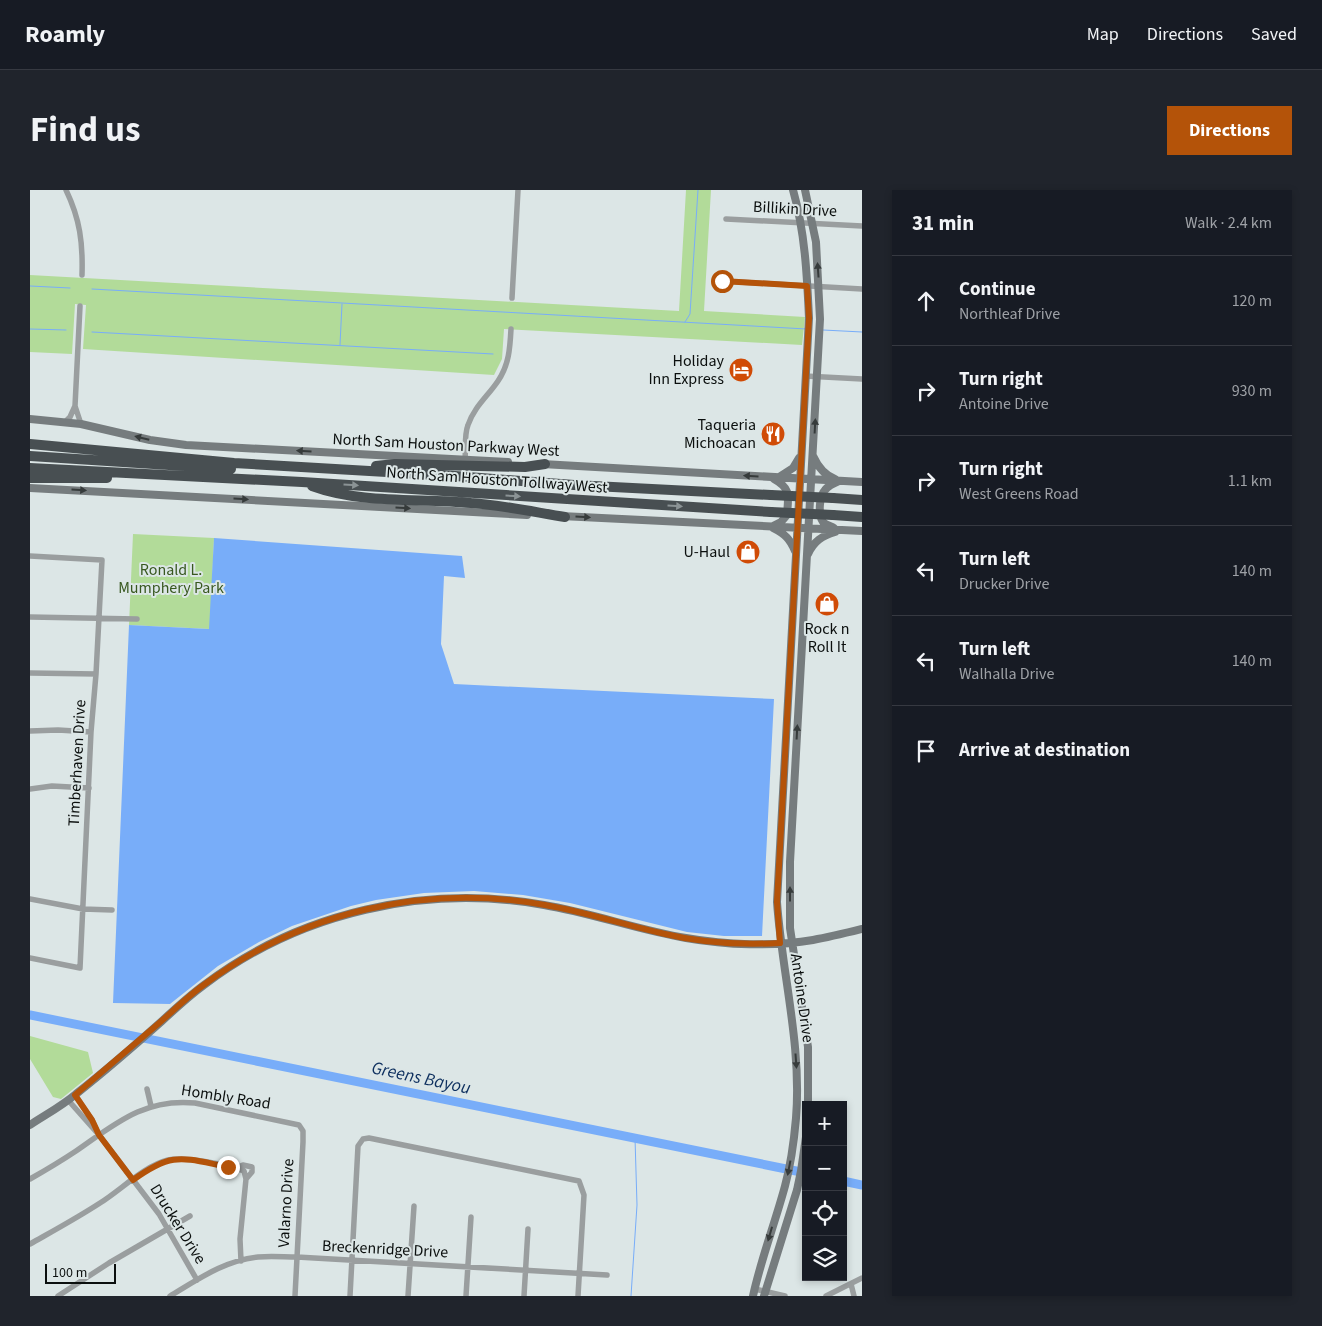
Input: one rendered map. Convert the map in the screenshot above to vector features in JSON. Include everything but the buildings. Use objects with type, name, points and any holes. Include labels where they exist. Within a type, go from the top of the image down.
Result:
[{"type":"highway","name":"North Sam Houston Tollway West","points":[[30,444],[234,463],[574,485],[862,500]]},
{"type":"highway","name":"North Sam Houston Tollway West","points":[[30,456],[135,464],[446,481],[574,485]]},
{"type":"highway","points":[[338,469],[396,464],[525,467],[545,464]]},
{"type":"highway","name":"North Sam Houston Tollway West","points":[[30,468],[302,482],[862,517]]},
{"type":"highway","name":"North Sam Houston Tollway West","points":[[30,478],[113,477],[130,473]]},
{"type":"highway","points":[[302,482],[330,492],[388,499],[472,503],[565,517]]},
{"type":"main road","name":"Antoine Drive","points":[[754,1292],[784,1188],[796,1117],[797,1076],[794,1032],[780,943],[777,902],[809,318],[805,252],[801,223],[793,190]]},
{"type":"main road","name":"Antoine Drive","points":[[805,190],[816,242],[820,287],[820,319],[794,780],[790,862],[790,913],[792,943],[808,1047],[808,1101]]},
{"type":"main road","name":"North Sam Houston Parkway West","points":[[30,420],[81,424],[150,440],[186,445],[862,482]]},
{"type":"main road","points":[[772,527],[781,522],[787,515],[788,493],[783,484],[774,477],[793,468],[801,454]]},
{"type":"main road","points":[[813,456],[828,477],[839,481]]},
{"type":"main road","points":[[839,481],[824,491],[820,512],[824,524],[839,530]]},
{"type":"main road","points":[[30,488],[862,531]]},
{"type":"main road","points":[[772,527],[790,539],[796,552]]},
{"type":"main road","points":[[807,557],[811,548],[818,540],[839,530]]},
{"type":"main road","points":[[792,618],[804,618]]},
{"type":"main road","points":[[787,699],[799,700]]},
{"type":"main road","points":[[784,780],[794,780]]},
{"type":"main road","points":[[779,861],[790,862]]},
{"type":"main road","points":[[30,1124],[75,1095],[204,984],[262,948],[295,932],[341,916],[401,902],[462,898],[522,901],[569,910],[686,938],[724,942],[792,943],[816,940],[862,929]]},
{"type":"main road","points":[[794,1032],[805,1030]]},
{"type":"main road","points":[[796,1117],[802,1118]]},
{"type":"main road","points":[[765,1293],[797,1190],[802,1161]]},
{"type":"main road","points":[[777,1211],[789,1215]]},
{"type":"street","points":[[66,190],[78,219],[82,241],[82,275]]},
{"type":"street","points":[[512,298],[518,190]]},
{"type":"street","name":"Billikin Drive","points":[[726,219],[862,226]]},
{"type":"street","points":[[722,281],[862,289]]},
{"type":"street","points":[[80,306],[75,406],[81,424]]},
{"type":"street","points":[[465,460],[467,427],[473,413],[498,382],[504,370],[509,357],[511,329]]},
{"type":"street","points":[[805,376],[862,379]]},
{"type":"street","points":[[64,423],[70,417],[75,406]]},
{"type":"street","name":"Timberhaven Drive","points":[[30,556],[102,560],[91,732],[80,968],[30,958]]},
{"type":"street","points":[[30,617],[137,619]]},
{"type":"street","points":[[30,673],[96,674]]},
{"type":"street","points":[[30,731],[91,732]]},
{"type":"street","points":[[30,789],[52,786],[89,788]]},
{"type":"street","points":[[30,899],[83,909],[112,910]]},
{"type":"street","points":[[148,1089],[151,1106]]},
{"type":"street","name":"Drucker Drive","points":[[75,1095],[92,1120],[99,1135]]},
{"type":"street","name":"Drucker Drive","points":[[68,1100],[99,1135],[169,1230],[197,1280]]},
{"type":"street","name":"Hombly Road","points":[[30,1179],[76,1151],[130,1114],[151,1106],[189,1103],[288,1122]]},
{"type":"street","name":"Valarno Drive","points":[[288,1122],[299,1125],[303,1132],[295,1296]]},
{"type":"street","points":[[350,1296],[358,1146],[363,1139],[369,1138],[579,1181],[584,1194],[578,1296]]},
{"type":"street","points":[[30,1244],[78,1217],[155,1165],[177,1159],[236,1168],[244,1171],[246,1179],[240,1240],[241,1260]]},
{"type":"street","points":[[408,1296],[414,1206]]},
{"type":"street","points":[[58,1296],[109,1263],[169,1230],[190,1216]]},
{"type":"street","points":[[466,1296],[471,1217]]},
{"type":"street","points":[[524,1296],[528,1229]]},
{"type":"street","name":"Breckenridge Drive","points":[[170,1296],[220,1268],[241,1260],[259,1257],[297,1257],[607,1275]]},
{"type":"street","points":[[826,1296],[862,1278]]},
{"type":"street","points":[[851,1284],[854,1296]]},
{"type":"street","points":[[754,1292],[785,1296]]},
{"type":"green space","points":[[686,190],[711,190],[704,311],[805,317],[802,345],[504,329],[502,359],[494,375],[83,349],[86,305],[75,304],[72,354],[30,352],[30,275],[679,311]]},
{"type":"green space","name":"Ronald L. Mumphery Park","points":[[133,534],[214,538],[210,629],[129,625]]},
{"type":"green space","points":[[30,1036],[88,1052],[93,1073],[61,1099],[53,1097],[30,1059]]},
{"type":"water","points":[[214,538],[462,556],[465,578],[444,576],[441,644],[454,684],[774,699],[762,936],[724,936],[687,932],[570,903],[523,895],[474,891],[424,893],[376,900],[351,906],[292,926],[259,942],[218,966],[170,1004],[113,1003],[129,625],[209,629]]},
{"type":"waterway","points":[[685,322],[690,314],[698,190]]},
{"type":"waterway","points":[[30,286],[70,288]]},
{"type":"waterway","points":[[92,289],[806,329]]},
{"type":"waterway","points":[[340,345],[342,304]]},
{"type":"waterway","points":[[30,329],[66,330]]},
{"type":"waterway","points":[[823,330],[862,332]]},
{"type":"waterway","points":[[92,332],[493,354]]},
{"type":"waterway","name":"Greens Bayou","points":[[30,1015],[802,1172]]},
{"type":"waterway","points":[[631,1296],[637,1205],[635,1138]]},
{"type":"waterway","name":"Greens Bayou","points":[[847,1182],[862,1185]]},
{"type":"place","name":"Holiday Inn Express","points":[[741,370]]},
{"type":"place","name":"Taqueria Michoacan","points":[[773,434]]},
{"type":"place","name":"U-Haul","points":[[748,552]]},
{"type":"place","name":"Rock n Roll It","points":[[827,604]]},
{"type":"route","points":[[228,1167],[186,1159],[169,1160],[149,1168],[133,1180],[99,1135],[92,1120],[75,1095],[204,984],[242,959],[295,932],[353,912],[401,902],[462,898],[522,901],[546,905],[666,934],[705,941],[780,943],[777,902],[809,318],[807,286],[722,281]]}]
